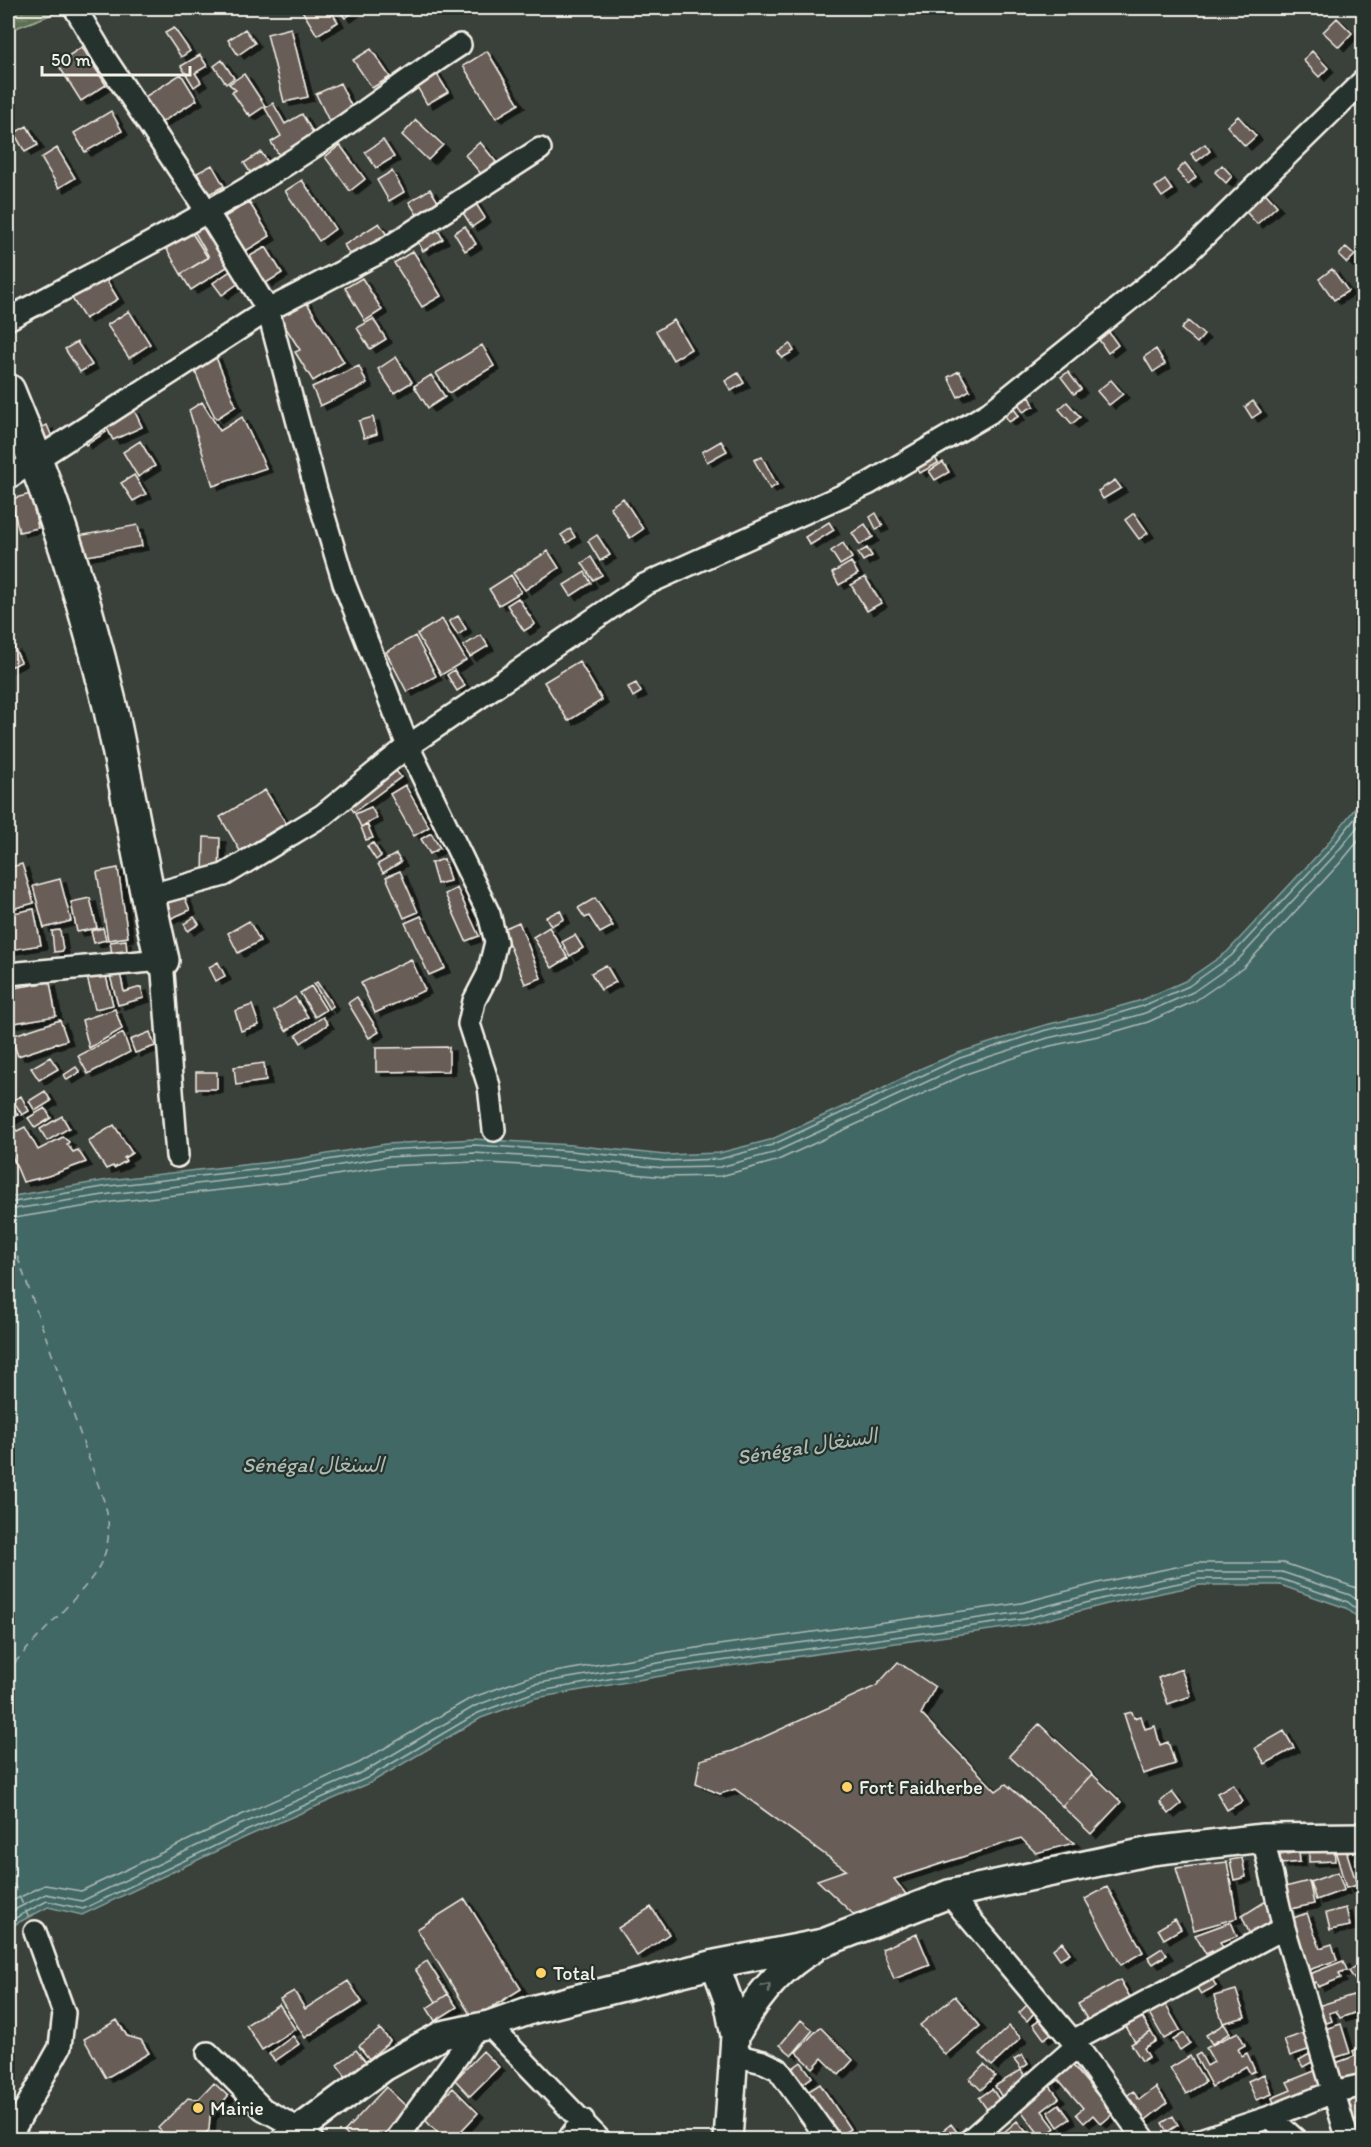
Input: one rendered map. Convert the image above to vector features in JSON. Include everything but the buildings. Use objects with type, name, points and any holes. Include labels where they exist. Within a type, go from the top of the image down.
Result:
[{"type":"main road","points":[[8,391],[37,461],[94,639],[162,960]]},
{"type":"street","points":[[75,8],[106,60],[208,213],[268,310],[316,490],[344,583],[408,746],[489,914],[496,942],[488,974],[474,1001],[469,1024],[489,1086],[494,1130]]},
{"type":"street","points":[[8,318],[208,213],[311,149],[460,45]]},
{"type":"street","points":[[147,896],[224,876],[323,815],[408,746],[644,585],[868,484],[989,413],[1185,255],[1364,80]]},
{"type":"street","points":[[8,478],[268,310],[386,249],[540,149]]},
{"type":"street","points":[[9,970],[162,960],[177,1156]]},
{"type":"street","points":[[734,2045],[745,2016],[763,1991],[794,1960],[823,1943],[949,1894],[1150,1851],[1263,1838],[1364,1837]]},
{"type":"street","points":[[1263,1838],[1284,1929],[1348,2139]]},
{"type":"street","points":[[949,1894],[1075,2044],[1145,2139]]},
{"type":"street","points":[[970,2139],[1075,2044],[1284,1929]]},
{"type":"street","points":[[8,2139],[60,2048],[64,2013],[35,1932]]},
{"type":"street","points":[[208,2053],[263,2109],[299,2136],[384,2067],[410,2050],[442,2035],[482,2027],[531,2010],[715,1964],[823,1943]]},
{"type":"street","points":[[715,1964],[728,2000],[734,2045],[728,2139]]},
{"type":"street","points":[[482,2027],[583,2120],[600,2139]]},
{"type":"street","points":[[396,2139],[482,2027]]},
{"type":"street","points":[[734,2045],[778,2069],[829,2139]]},
{"type":"street","points":[[1200,2139],[1270,2117],[1333,2092],[1364,2085]]},
{"type":"street","points":[[1270,2117],[1296,2139]]},
{"type":"street","points":[[568,2139],[583,2120]]},
{"type":"green space","points":[[8,8],[69,8],[8,31]]},
{"type":"water","name":"Sénégal السنغال","points":[[1363,798],[1363,1622],[1346,1608],[1280,1585],[1200,1585],[1107,1604],[1026,1625],[678,1673],[536,1698],[481,1718],[370,1783],[248,1836],[82,1915],[48,1907],[8,1928],[8,1197],[108,1180],[298,1159],[386,1144],[474,1139],[572,1145],[665,1155],[719,1153],[770,1140],[958,1053],[1045,1025],[1142,1000],[1185,981],[1227,952],[1324,848]]},
{"type":"ferry route","points":[[8,1230],[105,1504],[108,1522],[105,1552],[92,1577],[8,1670]]},
{"type":"ferry route","points":[[8,1871],[31,1923]]},
{"type":"place","name":"Fort Faidherbe","points":[[847,1787]]},
{"type":"place","name":"Total","points":[[541,1973]]},
{"type":"place","name":"Mairie","points":[[198,2108]]}]
